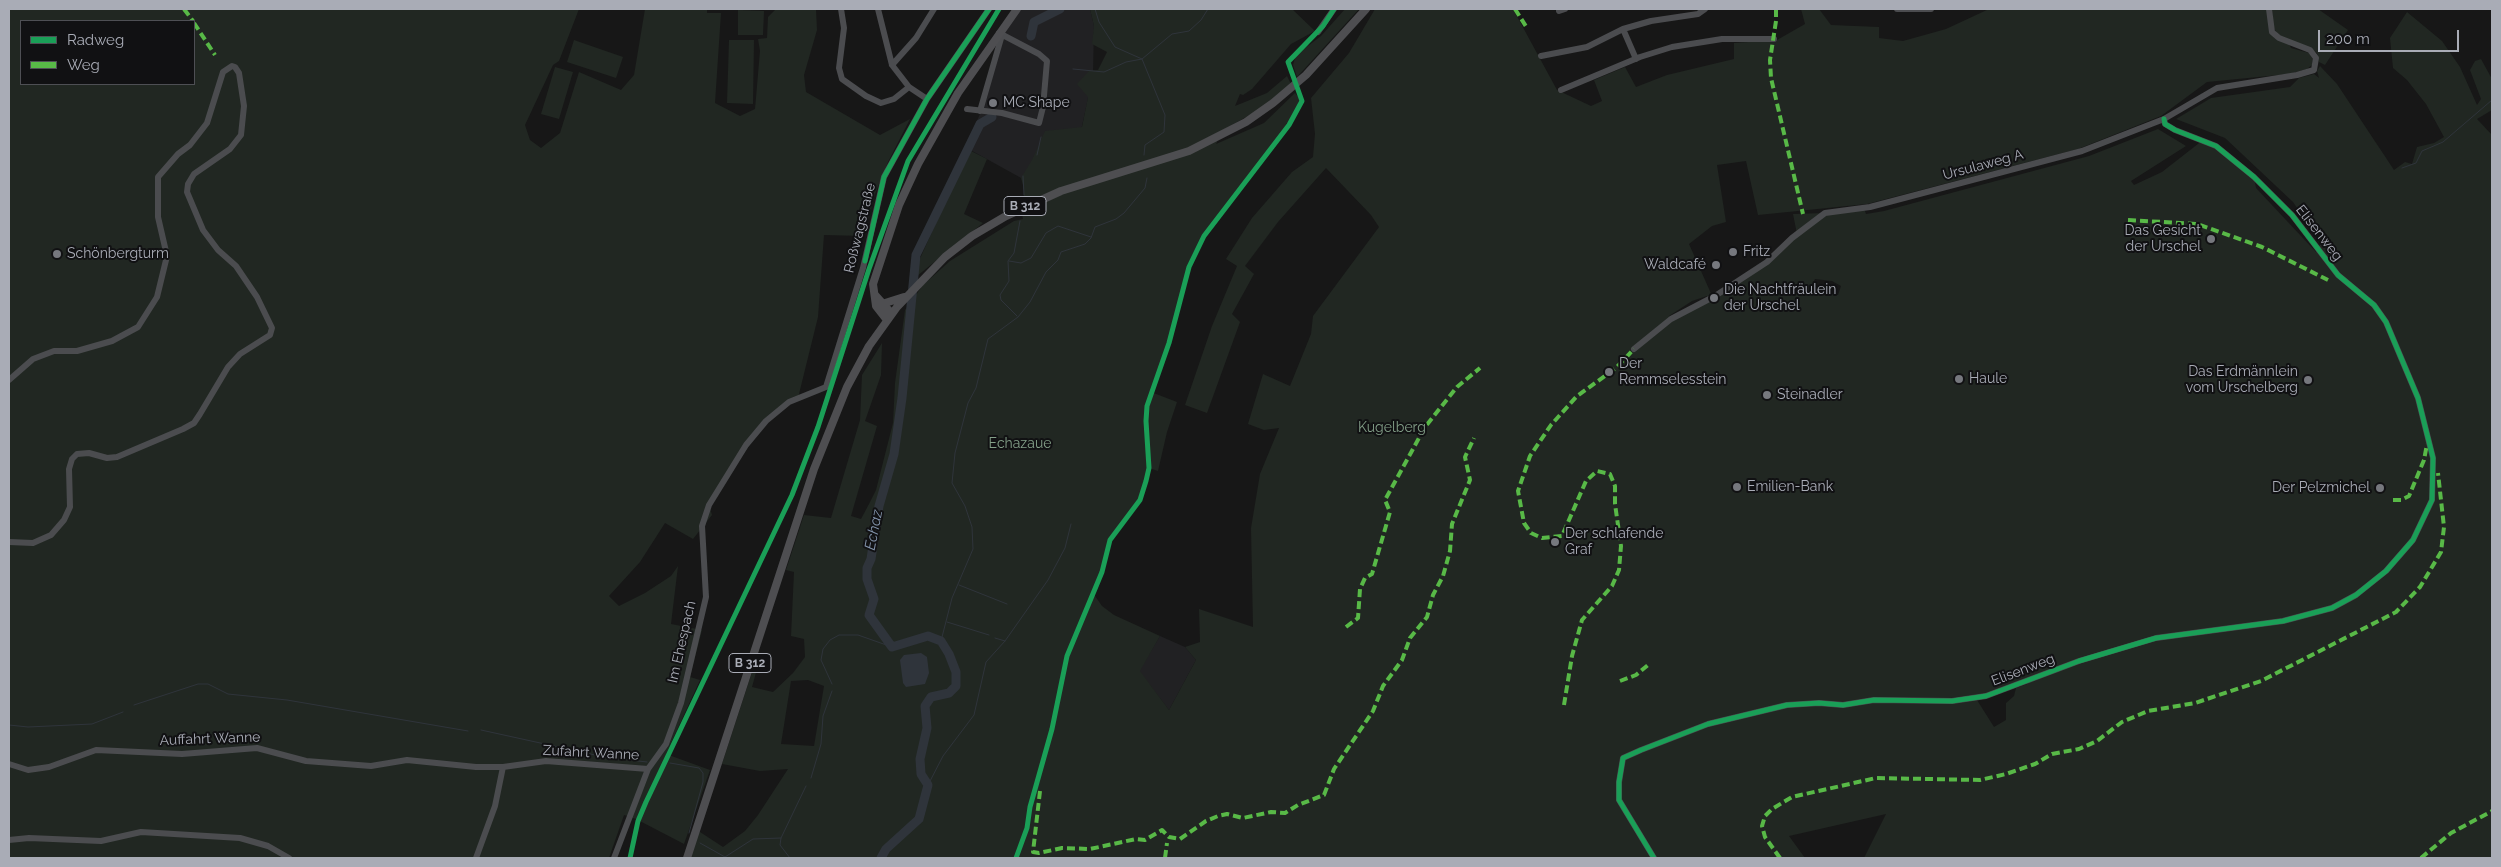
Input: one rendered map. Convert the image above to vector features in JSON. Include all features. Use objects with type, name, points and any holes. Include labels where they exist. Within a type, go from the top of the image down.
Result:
[{"type":"main road","points":[[890,317],[876,306],[874,294],[876,272],[899,205],[918,164],[958,93],[1017,9]]},
{"type":"main road","name":"B 312","points":[[687,858],[814,469],[847,387],[870,346],[908,294],[934,267],[972,236],[1010,213],[1061,192],[1189,151],[1225,134],[1263,111],[1297,83],[1366,9]]},
{"type":"main road","points":[[874,294],[890,317]]},
{"type":"main road","points":[[882,304],[908,294]]},
{"type":"street","points":[[841,9],[844,28],[839,68],[842,79],[866,96],[881,103],[894,99],[909,87]]},
{"type":"street","points":[[878,9],[892,65],[909,87],[927,99]]},
{"type":"street","points":[[892,65],[916,38],[934,9]]},
{"type":"street","name":"Roßwagstraße","points":[[826,387],[863,268],[884,177],[927,99],[989,9]]},
{"type":"street","points":[[1318,32],[1334,9]]},
{"type":"street","points":[[1541,56],[1587,47],[1623,29],[1651,20],[1698,14],[1705,9]]},
{"type":"street","points":[[1897,9],[1931,9]]},
{"type":"street","points":[[2164,119],[2217,88],[2297,75],[2314,70],[2316,58],[2310,50],[2279,38],[2272,32],[2269,9]]},
{"type":"street","points":[[1623,29],[1636,59]]},
{"type":"street","points":[[968,109],[980,111],[1004,114],[1039,123],[1043,107],[1047,62],[1038,54],[1000,34],[980,111]]},
{"type":"street","points":[[1561,90],[1636,59],[1672,47],[1774,39]]},
{"type":"street","points":[[9,380],[33,358],[54,351],[77,351],[112,341],[138,326],[157,297],[167,256],[158,217],[158,177],[178,154],[190,145],[206,122],[223,72],[232,66],[237,69],[244,106],[241,135],[230,149],[194,174],[188,184],[187,192],[203,230],[218,250],[236,266],[257,296],[272,328],[270,336],[240,354],[228,367],[194,423],[116,457],[107,458],[89,453],[77,454],[69,468],[70,507],[64,520],[50,535],[33,543],[9,542]]},
{"type":"street","name":"Ursulaweg A","points":[[1634,349],[1670,319],[1715,296],[1767,262],[1824,213],[1870,207],[2082,151],[2164,119]]},
{"type":"street","name":"Elisenweg","points":[[1654,858],[1620,800],[1618,782],[1623,758],[1687,731],[1787,706],[1819,703],[1843,705],[1874,700],[1952,701],[1986,696],[2079,661],[2156,638],[2283,621],[2332,608],[2344,602],[2379,578],[2413,540],[2432,500],[2433,458],[2418,398],[2386,322],[2374,305],[2338,276],[2292,215],[2254,177],[2216,146],[2175,130],[2165,124],[2164,119]]},
{"type":"street","points":[[863,268],[876,272]]},
{"type":"street","name":"Im Ehespach","points":[[614,858],[648,769],[671,734],[681,702],[706,597],[702,526],[709,505],[746,445],[766,421],[789,402],[826,387]]},
{"type":"street","name":"Auffahrt Wanne","points":[[9,764],[28,770],[49,767],[96,750],[182,754],[257,748],[306,761],[371,766],[407,760],[476,767],[503,767]]},
{"type":"street","name":"Zufahrt Wanne","points":[[503,767],[546,761],[648,769]]},
{"type":"street","points":[[476,858],[495,806],[503,767]]},
{"type":"street","points":[[9,840],[29,838],[101,841],[141,832],[240,838],[268,846],[289,858]]},
{"type":"shaded area","points":[[1021,9],[1090,9],[1094,26],[1093,75],[1079,140],[1032,184],[965,147],[980,114],[1002,33]]},
{"type":"shaded area","points":[[1160,636],[1185,647],[1196,660],[1169,710],[1139,671]]},
{"type":"shaded area","points":[[921,653],[927,657],[929,673],[925,684],[906,687],[903,683],[900,660],[904,655]]},
{"type":"green space","points":[[9,9],[579,9],[559,61],[553,65],[525,125],[530,140],[541,148],[560,133],[579,72],[621,90],[634,75],[645,9],[707,9],[707,13],[721,13],[715,103],[740,116],[755,109],[760,51],[758,39],[767,38],[768,17],[776,9],[816,9],[817,30],[804,75],[806,92],[880,135],[910,119],[888,162],[875,194],[864,236],[824,235],[818,317],[799,394],[800,397],[766,421],[709,505],[712,515],[693,539],[665,523],[640,562],[609,596],[619,606],[645,593],[671,576],[678,566],[671,624],[702,630],[690,677],[700,680],[666,754],[710,770],[684,844],[636,819],[624,815],[609,858],[9,858]]},
{"type":"green space","points":[[1090,9],[1292,9],[1315,31],[1291,44],[1252,89],[1243,95],[1240,94],[1235,106],[1267,93],[1287,76],[1291,84],[1262,108],[1223,130],[1216,144],[1264,123],[1295,93],[1302,101],[1282,136],[1196,249],[1189,267],[1169,343],[1151,392],[1177,402],[1167,432],[1158,471],[1149,468],[1140,500],[1110,540],[1102,572],[1093,593],[1102,606],[1114,615],[1160,636],[1140,671],[1169,710],[1196,660],[1185,647],[1200,642],[1199,609],[1253,627],[1251,528],[1260,474],[1279,428],[1264,430],[1248,424],[1263,374],[1290,386],[1311,334],[1313,316],[1379,227],[1371,215],[1326,168],[1278,222],[1245,266],[1254,274],[1232,314],[1240,322],[1207,413],[1185,405],[1212,326],[1237,266],[1226,259],[1252,218],[1292,172],[1313,157],[1315,134],[1311,98],[1349,53],[1375,9],[1513,9],[1557,90],[1591,106],[1602,101],[1594,80],[1625,67],[1636,87],[1667,75],[1734,59],[1734,43],[1777,40],[1805,24],[1801,9],[1819,9],[1831,25],[1879,27],[1879,38],[1903,41],[1946,29],[1989,9],[2267,9],[2270,31],[2289,44],[2291,48],[2309,53],[2313,59],[2312,65],[2307,69],[2289,74],[2207,82],[2161,116],[2078,149],[1867,204],[1758,215],[1746,161],[1717,165],[1726,222],[1712,226],[1689,244],[1713,298],[1767,262],[1797,234],[1793,214],[1825,213],[1864,208],[1866,214],[1884,211],[2089,156],[2158,129],[2186,146],[2131,181],[2134,185],[2162,172],[2203,140],[2254,177],[2256,188],[2316,252],[2321,243],[2293,202],[2225,138],[2176,119],[2211,98],[2290,87],[2299,78],[2314,74],[2319,78],[2317,71],[2320,66],[2337,84],[2394,170],[2405,162],[2412,164],[2417,147],[2434,143],[2444,137],[2426,104],[2407,80],[2393,68],[2390,38],[2407,12],[2442,41],[2460,67],[2477,105],[2481,99],[2470,70],[2475,61],[2481,59],[2492,79],[2492,110],[2477,119],[2492,135],[2492,858],[1864,858],[1886,814],[1789,836],[1805,858],[687,858],[695,834],[700,832],[723,847],[745,831],[758,815],[788,769],[760,771],[722,764],[757,657],[760,658],[752,687],[773,692],[793,673],[805,657],[804,639],[791,636],[794,572],[786,570],[804,515],[831,518],[860,420],[862,375],[882,343],[881,375],[865,421],[877,426],[851,516],[861,519],[876,490],[893,423],[895,383],[905,310],[923,285],[950,261],[1014,221],[1023,219],[1020,207],[1024,199],[1024,189],[1021,178],[1032,160],[1045,131],[1082,127],[1088,97],[1077,84],[1089,71],[1098,70],[1107,52],[1092,44],[1094,26]],"holes":[[[1815,279],[1832,281],[1841,286],[1838,295],[1833,294],[1825,287],[1823,289],[1812,285]],[[1707,296],[1712,298],[1670,319],[1669,316],[1692,301]],[[2026,679],[2027,684],[2016,688],[2014,696],[2006,703],[2006,720],[1994,727],[1977,700],[1951,698],[1988,693]],[[808,680],[824,686],[814,746],[781,744],[791,681]]]},
{"type":"green space","points":[[1345,9],[1359,9],[1297,77],[1293,65],[1296,55],[1321,36]]},
{"type":"green space","points":[[2272,9],[2318,9],[2348,30],[2325,65],[2319,62],[2317,53],[2310,48],[2279,36],[2273,27]]},
{"type":"green space","points":[[738,10],[764,11],[763,35],[738,35]]},
{"type":"green space","points":[[574,40],[623,57],[616,78],[567,62]]},
{"type":"green space","points":[[729,40],[754,40],[753,104],[727,103]]},
{"type":"green space","points":[[555,67],[573,72],[559,119],[541,114]]},
{"type":"green space","points":[[969,150],[987,159],[964,214],[983,223],[917,276],[918,263]]},
{"type":"waterway","name":"Echaz","points":[[1031,36],[1034,22],[1060,9]]},
{"type":"waterway","points":[[1095,9],[1099,22],[1115,47],[1142,59],[1172,34],[1189,31],[1201,20],[1208,9]]},
{"type":"waterway","points":[[1073,69],[1104,72],[1126,62],[1142,59],[1165,115],[1164,132],[1145,145],[1144,155]]},
{"type":"waterway","points":[[2402,168],[2416,163],[2422,151],[2443,142],[2492,100]]},
{"type":"waterway","name":"Echaz","points":[[881,858],[886,849],[919,819],[928,785],[921,774],[920,759],[927,728],[925,706],[931,697],[949,693],[956,686],[956,672],[949,654],[941,641],[928,636],[892,647],[869,615],[874,599],[867,579],[867,568],[871,559],[879,506],[894,454],[902,398],[916,255],[980,124],[992,117]]},
{"type":"waterway","points":[[1037,155],[1041,137]]},
{"type":"waterway","points":[[1023,176],[1024,195]]},
{"type":"waterway","points":[[941,641],[952,598],[973,549],[972,527],[965,506],[952,483],[955,453],[968,403],[976,388],[988,339],[1018,317],[1030,302],[1046,272],[1058,260],[1061,252],[1085,244],[1091,238],[1095,227],[1116,219],[1124,213],[1145,188],[1147,178]]},
{"type":"waterway","points":[[1017,316],[1001,300],[1000,295],[1009,281],[1008,261],[1014,253],[1020,221]]},
{"type":"waterway","points":[[1009,261],[1021,263],[1031,258],[1046,233],[1058,226],[1091,237]]},
{"type":"waterway","points":[[928,785],[943,756],[974,715],[986,662],[1005,641],[1048,580],[1065,548],[1071,524]]},
{"type":"waterway","points":[[959,585],[1007,604]]},
{"type":"waterway","points":[[947,622],[989,635]]},
{"type":"waterway","points":[[832,684],[821,660],[823,649],[830,640],[839,635],[858,635],[892,647]]},
{"type":"waterway","points":[[995,638],[1005,641]]},
{"type":"waterway","points":[[134,705],[198,684],[208,684],[228,694],[287,700],[468,731]]},
{"type":"waterway","points":[[811,778],[821,744],[823,716],[832,691]]},
{"type":"waterway","points":[[9,725],[28,727],[92,724],[123,712]]},
{"type":"waterway","points":[[481,730],[604,757],[647,762]]},
{"type":"waterway","points":[[670,763],[699,768],[703,773],[703,782],[689,833]]},
{"type":"waterway","points":[[790,858],[780,845],[781,838],[806,786]]},
{"type":"waterway","points":[[700,843],[725,857],[753,839],[781,838]]},
{"type":"marked path","points":[[184,9],[192,20]]},
{"type":"marked path","points":[[1515,9],[1527,28]]},
{"type":"marked path","points":[[1776,9],[1770,60],[1771,78],[1803,214]]},
{"type":"marked path","points":[[195,25],[215,55]]},
{"type":"marked path","points":[[2128,220],[2197,224],[2262,247],[2328,280]]},
{"type":"marked path","points":[[1564,705],[1572,656],[1582,620],[1612,586],[1619,570],[1621,546],[1615,504],[1615,486],[1610,474],[1597,471],[1586,481],[1562,536],[1542,538],[1531,533],[1524,523],[1518,491],[1530,456],[1551,425],[1577,396],[1616,368],[1634,349]]},
{"type":"marked path","points":[[1346,627],[1358,618],[1360,589],[1365,578],[1372,574],[1390,512],[1385,500],[1425,427],[1457,387],[1480,368]]},
{"type":"marked path","points":[[1040,791],[1033,852],[1039,853],[1062,848],[1090,849],[1136,839],[1145,840],[1162,830],[1169,837],[1180,839],[1206,821],[1218,816],[1227,814],[1243,818],[1271,812],[1285,813],[1298,805],[1324,795],[1334,769],[1373,711],[1383,686],[1402,660],[1410,638],[1427,617],[1433,595],[1443,576],[1450,551],[1452,524],[1470,480],[1465,457],[1474,438]]},
{"type":"marked path","points":[[2393,500],[2401,500],[2409,496],[2424,460],[2427,444]]},
{"type":"marked path","points":[[1780,858],[1765,837],[1762,826],[1765,816],[1772,809],[1792,797],[1876,778],[1980,780],[2006,774],[2035,764],[2052,754],[2079,749],[2097,741],[2122,722],[2148,711],[2195,703],[2261,681],[2396,612],[2420,587],[2441,552],[2444,527],[2438,473]]},
{"type":"marked path","points":[[1620,681],[1636,675],[1648,665]]},
{"type":"marked path","points":[[2421,858],[2451,833],[2492,811]]},
{"type":"marked path","points":[[1165,858],[1167,843]]},
{"type":"cycle path","points":[[865,261],[884,177],[927,99],[989,9]]},
{"type":"cycle path","points":[[630,858],[638,821],[646,802],[792,495],[818,427],[869,269],[908,161],[999,9]]},
{"type":"cycle path","points":[[1016,858],[1027,828],[1030,807],[1052,729],[1067,656],[1102,572],[1110,540],[1140,500],[1146,481],[1149,468],[1147,406],[1169,343],[1189,267],[1204,236],[1289,125],[1302,101],[1288,62],[1323,26],[1334,9]]},
{"type":"cycle path","points":[[1654,858],[1619,800],[1619,782],[1623,758],[1641,750],[1708,724],[1787,705],[1819,703],[1843,705],[1874,700],[1952,701],[1986,696],[2079,661],[2156,638],[2283,621],[2332,608],[2356,595],[2386,571],[2413,540],[2432,500],[2433,458],[2418,398],[2386,322],[2374,305],[2338,275],[2292,215],[2254,177],[2216,146],[2175,130],[2165,124],[2164,119]]},
{"type":"place","name":"MC Shape","points":[[993,103]]},
{"type":"place","name":"Das Gesicht der Urschel","points":[[2211,239]]},
{"type":"place","name":"Fritz","points":[[1733,252]]},
{"type":"place","name":"Schönbergturm","points":[[57,254]]},
{"type":"place","name":"Waldcafé","points":[[1716,265]]},
{"type":"place","name":"Die Nachtfräulein der Urschel","points":[[1714,298]]},
{"type":"place","name":"Der Remmselesstein","points":[[1609,372]]},
{"type":"place","name":"Haule","points":[[1959,379]]},
{"type":"place","name":"Das Erdmännlein vom Urschelberg","points":[[2308,380]]},
{"type":"place","name":"Steinadler","points":[[1767,395]]},
{"type":"place","name":"Emilien-Bank","points":[[1737,487]]},
{"type":"place","name":"Der Pelzmichel","points":[[2380,488]]},
{"type":"place","name":"Der schlafende Graf","points":[[1555,542]]},
{"type":"park label","name":"Kugelberg","points":[[1392,428]]},
{"type":"park label","name":"Echazaue","points":[[1020,444]]}]
